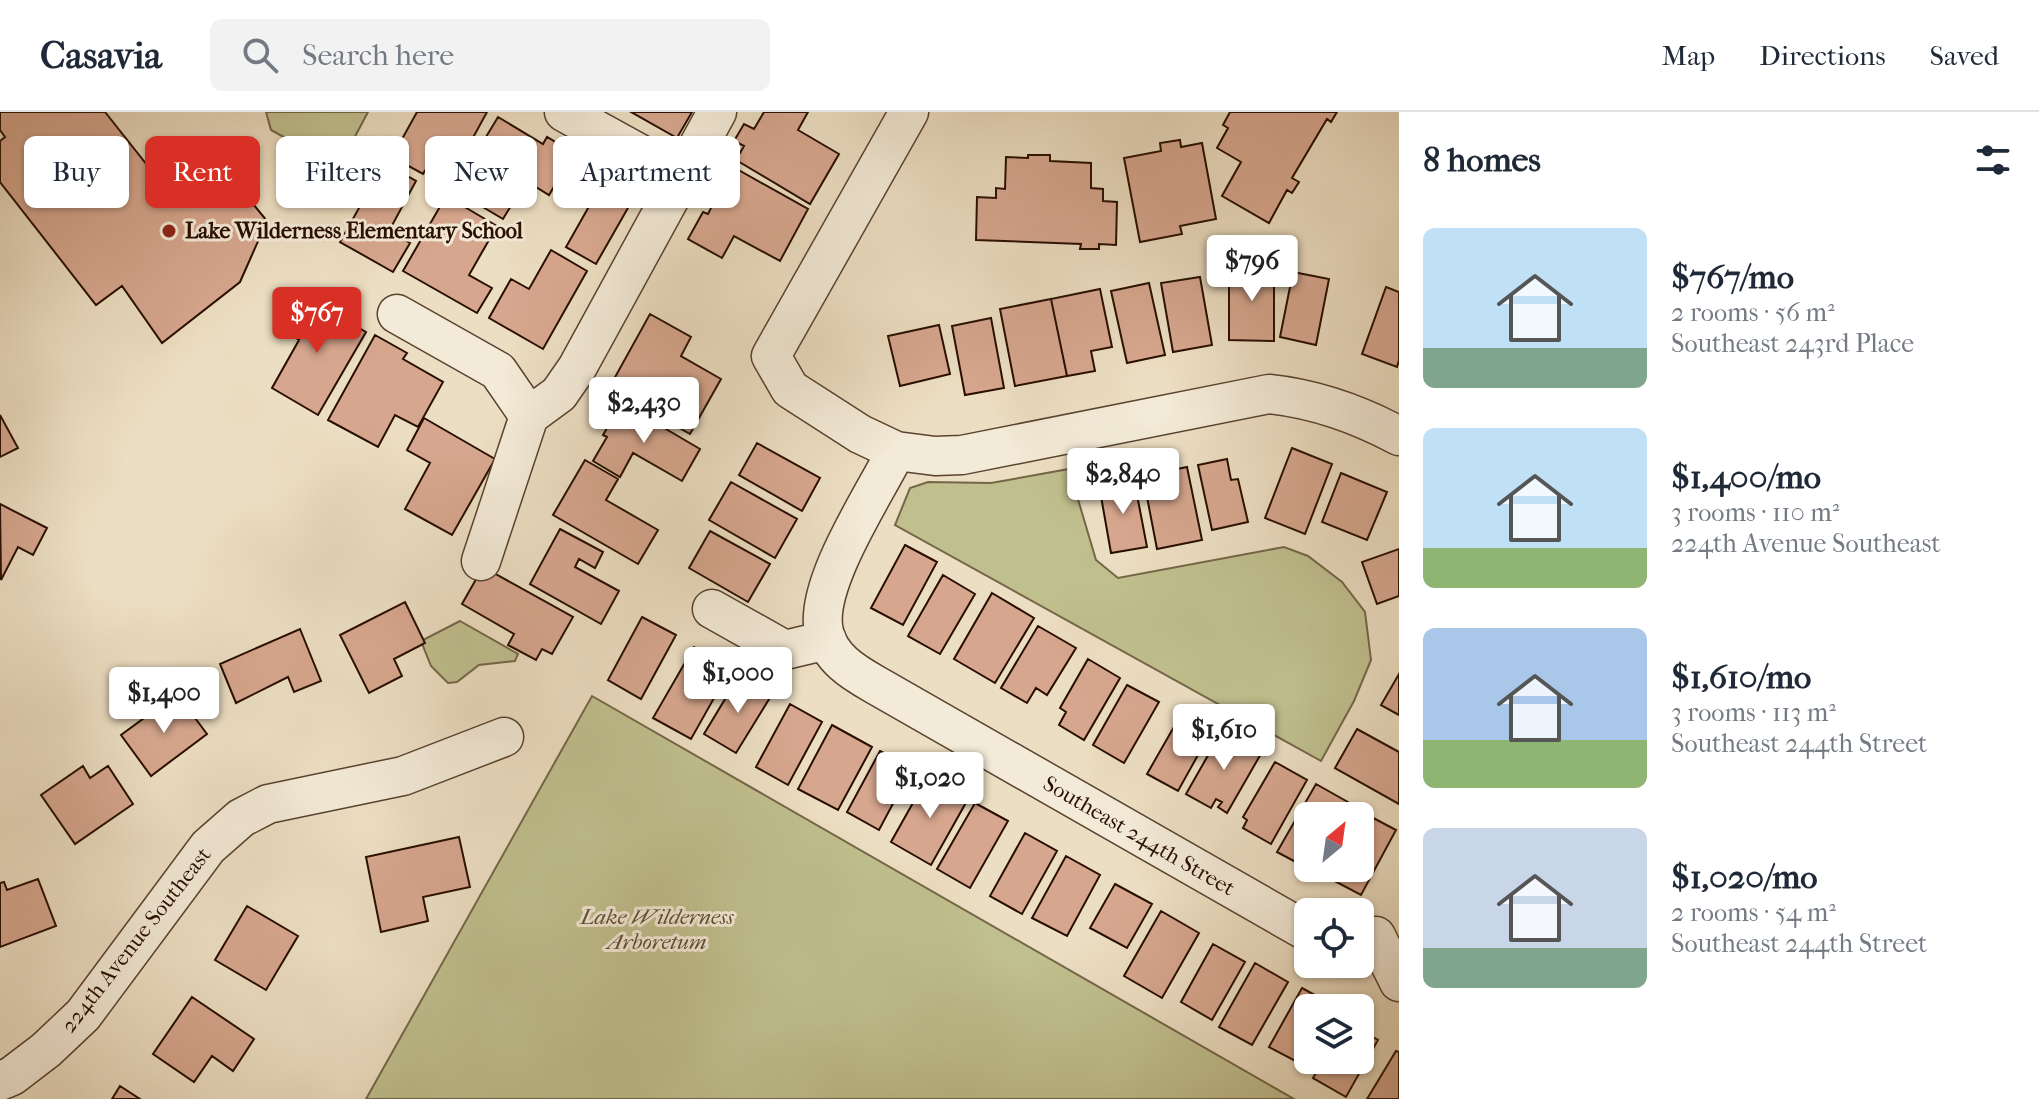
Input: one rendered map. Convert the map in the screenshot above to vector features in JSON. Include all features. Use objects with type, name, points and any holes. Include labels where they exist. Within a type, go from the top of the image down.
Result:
[{"type":"street","points":[[564,112],[608,136]]},
{"type":"street","points":[[703,136],[717,112]]},
{"type":"street","points":[[909,112],[771,356],[790,389],[860,434],[896,451],[935,456],[962,455],[1269,394],[1300,397],[1329,405],[1399,436]]},
{"type":"street","points":[[481,561],[529,416],[559,394],[577,368],[663,208]]},
{"type":"street","points":[[397,314],[498,371],[529,416]]},
{"type":"street","points":[[712,609],[785,650],[827,640],[823,618],[828,589],[896,451]]},
{"type":"street","name":"Southeast 244th Street","points":[[827,640],[842,664],[856,674],[1294,924]]},
{"type":"street","name":"224th Avenue Southeast","points":[[0,1081],[12,1076],[46,1050],[83,1015],[208,847],[241,818],[268,804],[403,776],[504,737]]},
{"type":"street","points":[[1378,932],[1399,982]]},
{"type":"green space","points":[[266,112],[368,112],[355,136],[282,136],[271,130]]},
{"type":"green space","points":[[1069,469],[1096,560],[1118,578],[1284,547],[1308,556],[1342,582],[1365,612],[1371,660],[1354,701],[1321,761],[895,525],[910,488],[928,482],[991,483]]},
{"type":"green space","points":[[460,621],[518,654],[515,661],[479,665],[457,682],[448,683],[431,666],[421,641]]},
{"type":"green space","name":"Lake Wilderness Arboretum","points":[[592,696],[1294,1099],[366,1099]]},
{"type":"building","points":[[0,112],[105,112],[124,136],[24,136],[24,208],[129,208],[129,142],[145,162],[145,208],[256,208],[267,221],[240,282],[162,343],[122,286],[96,305],[0,182],[0,141],[5,137],[0,130]]},
{"type":"building","points":[[417,112],[487,112],[474,136],[425,136],[423,174],[409,166],[409,136],[404,136]]},
{"type":"building","points":[[631,112],[692,112],[678,136]]},
{"type":"building","points":[[764,112],[808,112],[798,130],[839,154],[810,204],[740,162],[744,146],[740,144],[740,136],[737,136],[744,124],[754,129]]},
{"type":"building","points":[[1230,112],[1337,112],[1331,122],[1327,119],[1292,178],[1299,182],[1292,193],[1287,190],[1269,223],[1222,196],[1241,162],[1217,148],[1228,128],[1223,125]]},
{"type":"building","points":[[498,117],[530,136],[487,136]]},
{"type":"building","points":[[547,137],[553,141],[553,188],[549,195],[537,188],[537,140],[543,144]]},
{"type":"building","points":[[1180,140],[1181,147],[1202,143],[1216,219],[1180,226],[1182,234],[1140,242],[1124,158],[1161,151],[1160,143]]},
{"type":"building","points":[[1028,155],[1050,155],[1050,161],[1091,163],[1091,188],[1103,189],[1103,201],[1117,202],[1116,245],[1099,244],[1099,249],[1080,249],[1081,244],[976,240],[977,197],[996,198],[996,188],[1005,189],[1006,157],[1028,158]]},
{"type":"building","points":[[740,171],[808,209],[780,261],[734,236],[722,258],[688,239],[703,212],[708,214],[711,208],[740,208]]},
{"type":"building","points":[[409,177],[416,181],[409,194]]},
{"type":"building","points":[[359,208],[401,208],[389,231],[410,243],[393,272],[340,242]]},
{"type":"building","points":[[439,208],[466,208],[497,226],[469,275],[492,288],[477,313],[403,271]]},
{"type":"building","points":[[484,208],[510,208],[503,219]]},
{"type":"building","points":[[588,208],[628,208],[596,264],[566,247]]},
{"type":"building","points":[[551,250],[587,271],[543,349],[489,318],[511,279],[529,289]]},
{"type":"building","points":[[1229,265],[1274,265],[1274,341],[1229,340]]},
{"type":"building","points":[[1293,272],[1329,279],[1316,345],[1280,337]]},
{"type":"building","points":[[1200,277],[1212,345],[1173,352],[1161,283]]},
{"type":"building","points":[[1149,283],[1165,355],[1127,363],[1111,291]]},
{"type":"building","points":[[1386,287],[1399,292],[1397,367],[1362,354]]},
{"type":"building","points":[[1100,289],[1112,347],[1091,351],[1095,371],[1067,376],[1051,299]]},
{"type":"building","points":[[305,297],[366,332],[318,415],[272,388],[299,340],[285,331]]},
{"type":"building","points":[[1051,299],[1067,376],[1015,386],[1000,309]]},
{"type":"building","points":[[650,314],[691,337],[681,356],[721,379],[690,434],[609,388]]},
{"type":"building","points":[[991,318],[1004,388],[965,395],[952,326]]},
{"type":"building","points":[[939,325],[950,374],[900,386],[888,336]]},
{"type":"building","points":[[375,335],[407,353],[403,359],[443,382],[418,427],[395,415],[378,447],[328,420]]},
{"type":"building","points":[[620,405],[653,423],[655,419],[668,426],[666,429],[700,449],[682,481],[633,453],[620,477],[593,461]]},
{"type":"building","points":[[0,415],[18,448],[0,457]]},
{"type":"building","points":[[424,418],[495,459],[452,535],[405,509],[430,463],[407,450]]},
{"type":"building","points":[[757,443],[820,478],[802,511],[739,475]]},
{"type":"building","points":[[1292,448],[1332,464],[1305,534],[1265,518]]},
{"type":"building","points":[[1227,459],[1231,480],[1238,479],[1248,522],[1212,530],[1198,465]]},
{"type":"building","points":[[585,460],[618,479],[606,500],[658,530],[638,564],[553,515]]},
{"type":"building","points":[[1187,467],[1202,540],[1157,549],[1143,476]]},
{"type":"building","points":[[1341,473],[1387,492],[1367,540],[1322,522]]},
{"type":"building","points":[[1134,479],[1147,547],[1111,553],[1099,485]]},
{"type":"building","points":[[731,482],[797,519],[775,558],[709,520]]},
{"type":"building","points":[[0,504],[47,528],[33,555],[18,547],[1,580]]},
{"type":"building","points":[[560,529],[603,552],[595,568],[579,559],[575,567],[619,591],[601,624],[530,584]]},
{"type":"building","points":[[710,531],[770,564],[748,602],[689,568]]},
{"type":"building","points":[[905,545],[937,562],[903,625],[871,608]]},
{"type":"building","points":[[1399,549],[1399,596],[1377,604],[1362,562]]},
{"type":"building","points":[[483,567],[573,617],[552,654],[542,649],[536,660],[508,645],[514,634],[462,604]]},
{"type":"building","points":[[943,575],[975,594],[940,654],[908,636]]},
{"type":"building","points":[[992,593],[1034,618],[995,683],[954,659]]},
{"type":"building","points":[[405,602],[425,643],[394,659],[402,676],[369,693],[340,635]]},
{"type":"building","points":[[642,617],[676,635],[641,699],[608,680]]},
{"type":"building","points":[[1038,626],[1076,648],[1047,695],[1036,688],[1027,703],[1001,688]]},
{"type":"building","points":[[300,629],[321,681],[294,692],[288,677],[236,703],[220,664]]},
{"type":"building","points":[[694,647],[731,668],[691,739],[653,718]]},
{"type":"building","points":[[1088,659],[1120,678],[1084,740],[1059,725],[1066,712],[1060,708]]},
{"type":"building","points":[[1399,674],[1399,715],[1381,705]]},
{"type":"building","points":[[739,676],[771,696],[736,753],[704,734]]},
{"type":"building","points":[[1127,685],[1159,702],[1124,763],[1093,745]]},
{"type":"building","points":[[177,694],[207,734],[151,776],[121,735]]},
{"type":"building","points":[[790,704],[822,722],[788,785],[756,767]]},
{"type":"building","points":[[1183,711],[1213,728],[1178,791],[1147,774]]},
{"type":"building","points":[[832,725],[872,747],[838,810],[798,789]]},
{"type":"building","points":[[1223,729],[1262,752],[1227,813],[1218,807],[1222,802],[1216,799],[1211,808],[1186,794]]},
{"type":"building","points":[[1357,729],[1399,752],[1399,804],[1335,768]]},
{"type":"building","points":[[880,751],[912,768],[879,830],[847,812]]},
{"type":"building","points":[[1275,762],[1307,780],[1271,844],[1243,828],[1247,820],[1243,817]]},
{"type":"building","points":[[83,766],[90,778],[108,766],[133,804],[75,844],[41,795]]},
{"type":"building","points":[[928,776],[968,799],[931,865],[891,842]]},
{"type":"building","points":[[1316,784],[1348,802],[1306,802]]},
{"type":"building","points":[[975,803],[1008,821],[970,888],[937,869]]},
{"type":"building","points":[[1374,818],[1396,830],[1374,871]]},
{"type":"building","points":[[1294,822],[1294,861],[1277,852]]},
{"type":"building","points":[[1025,833],[1057,851],[1022,914],[990,896]]},
{"type":"building","points":[[459,837],[470,887],[423,897],[428,921],[381,932],[366,857]]},
{"type":"building","points":[[1066,856],[1100,875],[1067,936],[1032,918]]},
{"type":"building","points":[[38,879],[56,926],[0,947],[0,883],[4,882],[7,890]]},
{"type":"building","points":[[1336,882],[1368,882],[1361,895]]},
{"type":"building","points":[[1115,884],[1152,904],[1127,948],[1090,928]]},
{"type":"building","points":[[247,906],[298,936],[266,990],[215,960]]},
{"type":"building","points":[[1161,911],[1199,933],[1162,998],[1124,976]]},
{"type":"building","points":[[1213,944],[1245,962],[1212,1020],[1181,1002]]},
{"type":"building","points":[[1255,963],[1288,982],[1252,1045],[1219,1027]]},
{"type":"building","points":[[1302,988],[1313,994],[1299,994]]},
{"type":"building","points":[[192,997],[254,1039],[233,1071],[212,1056],[194,1082],[153,1054]]},
{"type":"building","points":[[1294,1002],[1294,1060],[1269,1047]]},
{"type":"building","points":[[1396,1051],[1399,1052],[1399,1099],[1367,1099]]},
{"type":"building","points":[[1315,1074],[1359,1074],[1346,1097],[1313,1078]]},
{"type":"building","points":[[120,1086],[140,1099],[112,1099]]},
{"type":"place","name":"Lake Wilderness Elementary School","points":[[169,231]]}]
